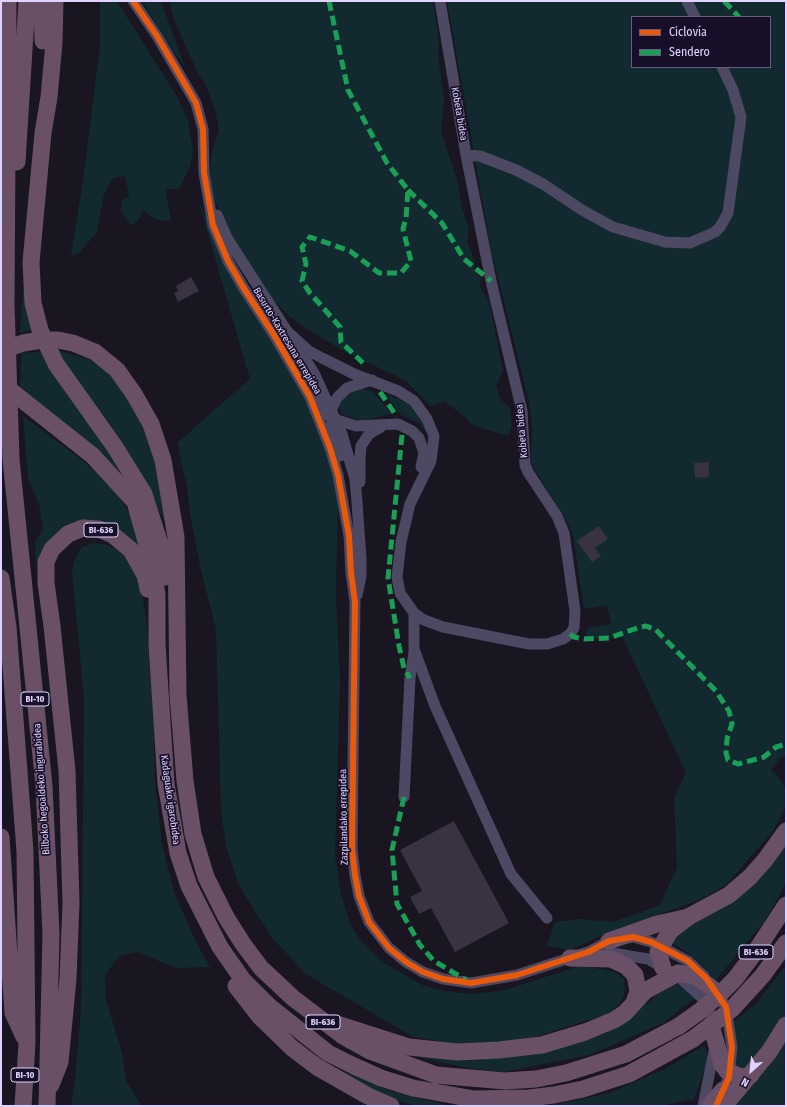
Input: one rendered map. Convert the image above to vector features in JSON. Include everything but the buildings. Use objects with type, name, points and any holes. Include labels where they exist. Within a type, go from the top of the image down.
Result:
[{"type":"highway","name":"BI-10","points":[[8,1],[5,208],[8,241]]},
{"type":"highway","points":[[8,241],[13,209],[27,1]]},
{"type":"highway","points":[[42,1],[44,72],[43,133]]},
{"type":"highway","points":[[55,1],[54,43],[50,89],[43,133],[31,262],[33,303],[40,330],[56,364],[116,447],[144,494],[162,547],[178,688]]},
{"type":"highway","name":"Bilboko hegoaldeko ingurabidea","points":[[8,241],[6,304],[11,459],[44,786],[51,934],[47,1100]]},
{"type":"highway","points":[[1,351],[23,343],[42,340],[58,340],[95,352],[117,370],[134,394],[151,424],[163,460],[176,537],[178,688]]},
{"type":"highway","points":[[1,383],[93,456],[135,502],[151,559],[157,595],[157,644]]},
{"type":"highway","name":"BI-636","points":[[47,1100],[60,1062],[68,979],[71,903],[67,771],[46,583],[46,562],[52,549],[68,534],[83,528],[99,529],[113,535],[131,550],[145,575],[152,602],[157,644]]},
{"type":"highway","name":"Bilboko hegoaldeko ingurabidea","points":[[1,578],[10,643],[26,851],[26,1043],[23,1106]]},
{"type":"highway","name":"Kadaguako igarobidea","points":[[157,644],[163,753],[170,812],[178,854],[189,886],[220,947],[243,980],[270,1008],[328,1053],[381,1078],[413,1088],[474,1099],[554,1095],[583,1089],[629,1074],[693,1039],[732,1009],[763,975],[786,943]]},
{"type":"highway","name":"Kadaguako igarobidea","points":[[178,688],[189,812],[193,834],[206,877],[226,917],[243,944],[261,968],[318,1019],[342,1036],[370,1051],[402,1064],[436,1075],[505,1081],[543,1078],[599,1064],[626,1054],[679,1026],[700,1012],[717,991],[735,979],[756,952],[786,905]]},
{"type":"highway","points":[[717,991],[696,976],[669,971],[658,952],[670,931],[690,916],[729,895],[750,877],[765,860],[786,831]]},
{"type":"highway","points":[[1,838],[13,1013],[26,1043]]},
{"type":"highway","points":[[202,913],[205,936],[214,953],[236,987],[260,1017],[292,1048],[316,1067],[362,1093],[391,1106]]},
{"type":"highway","points":[[609,941],[657,924],[690,916]]},
{"type":"highway","points":[[570,958],[611,959],[626,966],[635,975],[638,991],[634,1003]]},
{"type":"highway","points":[[318,1019],[409,1046],[457,1052],[542,1045],[585,1032],[614,1020],[625,1013],[645,991],[669,971]]},
{"type":"highway","points":[[709,1106],[724,1098],[751,1074],[769,1052],[786,1024]]},
{"type":"highway","points":[[713,1032],[722,1064],[730,1073],[741,1077],[751,1074]]},
{"type":"street","points":[[133,1],[196,103],[203,129],[205,190]]},
{"type":"street","name":"Kobeta bidea","points":[[416,489],[410,504],[401,542],[398,577],[400,593],[414,613],[424,620],[443,627],[529,644],[547,644],[563,639],[570,634],[575,622],[575,611],[562,526],[525,465],[522,411],[491,281],[466,155],[440,1]]},
{"type":"street","points":[[687,1],[694,16]]},
{"type":"street","points":[[466,155],[480,156],[516,170],[613,227],[665,242],[690,243],[715,232],[720,227],[728,213],[741,117],[733,90],[722,68]]},
{"type":"street","name":"Basurto-Kaxtresana errepidea","points":[[205,190],[227,238],[314,372],[333,415],[355,479],[359,523],[361,576],[355,602]]},
{"type":"street","name":"Basurto-Kaxtresana errepidea","points":[[205,190],[213,225],[228,261],[274,335],[310,398],[330,448],[340,486],[349,536],[350,573],[355,602]]},
{"type":"street","points":[[288,332],[309,350],[322,358],[398,391],[414,401],[434,436],[431,461],[426,473],[416,489]]},
{"type":"street","points":[[274,335],[289,346],[324,410],[356,426],[384,426],[398,424],[412,431],[420,438],[424,453],[416,489]]},
{"type":"street","points":[[340,486],[344,470],[332,428],[337,398],[347,388],[372,380]]},
{"type":"street","points":[[359,523],[361,493],[361,446],[368,434],[384,426]]},
{"type":"street","name":"Zazpilandako errepidea","points":[[355,602],[352,849],[359,896],[369,922],[389,948],[406,962],[423,972],[443,979],[471,983],[517,975],[588,952],[609,941],[633,937],[661,946],[688,961],[717,991],[726,1007],[732,1046],[730,1073],[724,1098],[716,1106]]},
{"type":"street","points":[[404,796],[410,678],[414,649],[414,613]]},
{"type":"street","points":[[414,649],[435,706],[511,874],[547,918]]},
{"type":"street","name":"Zazpilandako errepidea","points":[[588,952],[603,951],[648,959],[669,971],[702,998],[711,1016],[715,1047],[703,1106]]},
{"type":"green space","points":[[100,1],[117,1],[176,95],[188,120],[193,152],[190,166],[179,189],[165,189],[171,220],[162,221],[151,217],[143,209],[141,216],[133,226],[128,222],[121,210],[122,201],[129,196],[125,176],[113,178],[104,194],[97,232],[79,253],[71,256],[84,174],[100,45]]},
{"type":"green space","points":[[142,1],[161,1],[185,67],[172,49]]},
{"type":"green space","points":[[169,1],[433,1],[439,41],[438,56],[444,97],[441,132],[457,180],[462,208],[469,229],[467,242],[474,259],[476,273],[481,278],[480,287],[489,301],[503,371],[496,385],[500,399],[510,408],[512,424],[508,436],[472,425],[465,417],[444,401],[431,407],[405,380],[349,354],[310,331],[290,317],[273,300],[236,244],[219,211],[212,192],[210,170],[212,151],[219,130],[216,113],[207,87],[198,74],[174,19]]},
{"type":"green space","points":[[447,1],[786,1],[786,756],[781,757],[771,770],[781,780],[786,789],[786,806],[773,831],[726,885],[697,901],[609,932],[570,950],[547,946],[555,922],[579,919],[613,922],[660,905],[677,868],[674,797],[686,773],[623,638],[584,639],[588,628],[611,624],[607,605],[584,609],[573,535],[566,520],[531,463],[532,428],[529,402],[491,250]]},
{"type":"green space","points":[[198,199],[228,271],[291,372],[307,403],[330,464],[338,498],[336,595],[340,681],[335,855],[341,895],[351,926],[362,942],[383,962],[422,985],[444,991],[473,994],[505,990],[576,967],[590,967],[615,972],[624,979],[625,991],[620,1004],[605,1015],[528,1039],[462,1045],[413,1037],[306,974],[273,939],[239,886],[226,846],[221,812],[216,629],[200,566],[190,514],[187,487],[177,443],[250,379]]},
{"type":"green space","points":[[23,287],[36,328],[20,333]]},
{"type":"green space","points":[[56,350],[89,359],[105,370],[126,394],[140,417],[155,456],[166,524],[143,478],[120,438],[91,403]]},
{"type":"green space","points":[[45,351],[134,488],[98,451],[20,387],[21,353]]},
{"type":"green space","points":[[361,389],[373,391],[391,414],[362,421],[341,414],[339,409],[341,402],[349,394]]},
{"type":"green space","points":[[384,393],[407,403],[416,411],[423,420],[427,434],[419,423],[401,415]]},
{"type":"green space","points":[[23,416],[91,467],[112,487],[126,507],[138,533],[144,558],[126,535],[112,525],[93,521],[76,522],[59,530],[44,547],[36,565],[35,542],[43,529],[39,504],[28,478]]},
{"type":"green space","points":[[93,543],[107,545],[121,551],[134,567],[142,593],[147,626],[154,725],[155,783],[162,845],[174,892],[195,940],[210,967],[176,968],[137,952],[119,956],[105,975],[106,1000],[122,1052],[126,1081],[142,1106],[71,1106],[75,1079],[81,1009],[84,697],[72,571],[75,559],[82,547]]},
{"type":"green space","points":[[786,838],[786,882],[784,887],[764,922],[715,981],[705,967],[685,951],[671,943],[676,934]]},
{"type":"green space","points":[[786,965],[786,1013],[773,1036],[746,1071],[734,1071],[736,1051],[734,1021],[757,1003]]},
{"type":"green space","points":[[675,984],[681,986],[694,999],[663,1023],[590,1055],[502,1072],[468,1068],[417,1057],[476,1060],[541,1053],[606,1033],[631,1016],[661,992]]},
{"type":"green space","points":[[786,1040],[786,1106],[733,1106]]},
{"type":"green space","points":[[300,1045],[338,1069],[387,1090],[446,1105],[461,1106],[415,1106],[378,1094],[333,1070]]},
{"type":"green space","points":[[705,1045],[708,1061],[694,1099],[660,1106],[540,1106],[552,1105],[609,1093],[665,1069]]},
{"type":"marked path","points":[[329,1],[348,90],[387,163],[408,190],[406,218],[403,229],[411,261],[401,273],[379,273],[350,251],[310,237],[302,247],[306,264],[302,281],[310,293],[340,327],[341,342],[363,363]]},
{"type":"marked path","points":[[724,1],[738,16]]},
{"type":"marked path","points":[[408,190],[442,223],[464,259],[491,281]]},
{"type":"marked path","points":[[380,392],[397,417]]},
{"type":"marked path","points":[[402,435],[388,578],[399,646],[404,668],[410,678]]},
{"type":"marked path","points":[[570,634],[574,637],[584,639],[609,638],[640,627],[646,626],[656,630],[716,691],[729,711],[732,724],[727,739],[726,753],[728,760],[738,764],[764,757],[776,747],[786,744]]},
{"type":"marked path","points":[[404,797],[392,850],[397,904],[420,945],[434,961],[466,980]]},
{"type":"cycle path","points":[[133,1],[157,36],[196,103],[203,129],[204,173],[213,225],[228,261],[310,397],[330,448],[338,475],[349,536],[351,573],[355,602],[352,849],[359,896],[369,922],[389,948],[406,962],[423,972],[443,979],[471,983],[517,975],[588,952],[609,941],[633,937],[651,942],[688,961],[706,978],[726,1007],[732,1047],[729,1077],[716,1106]]}]
